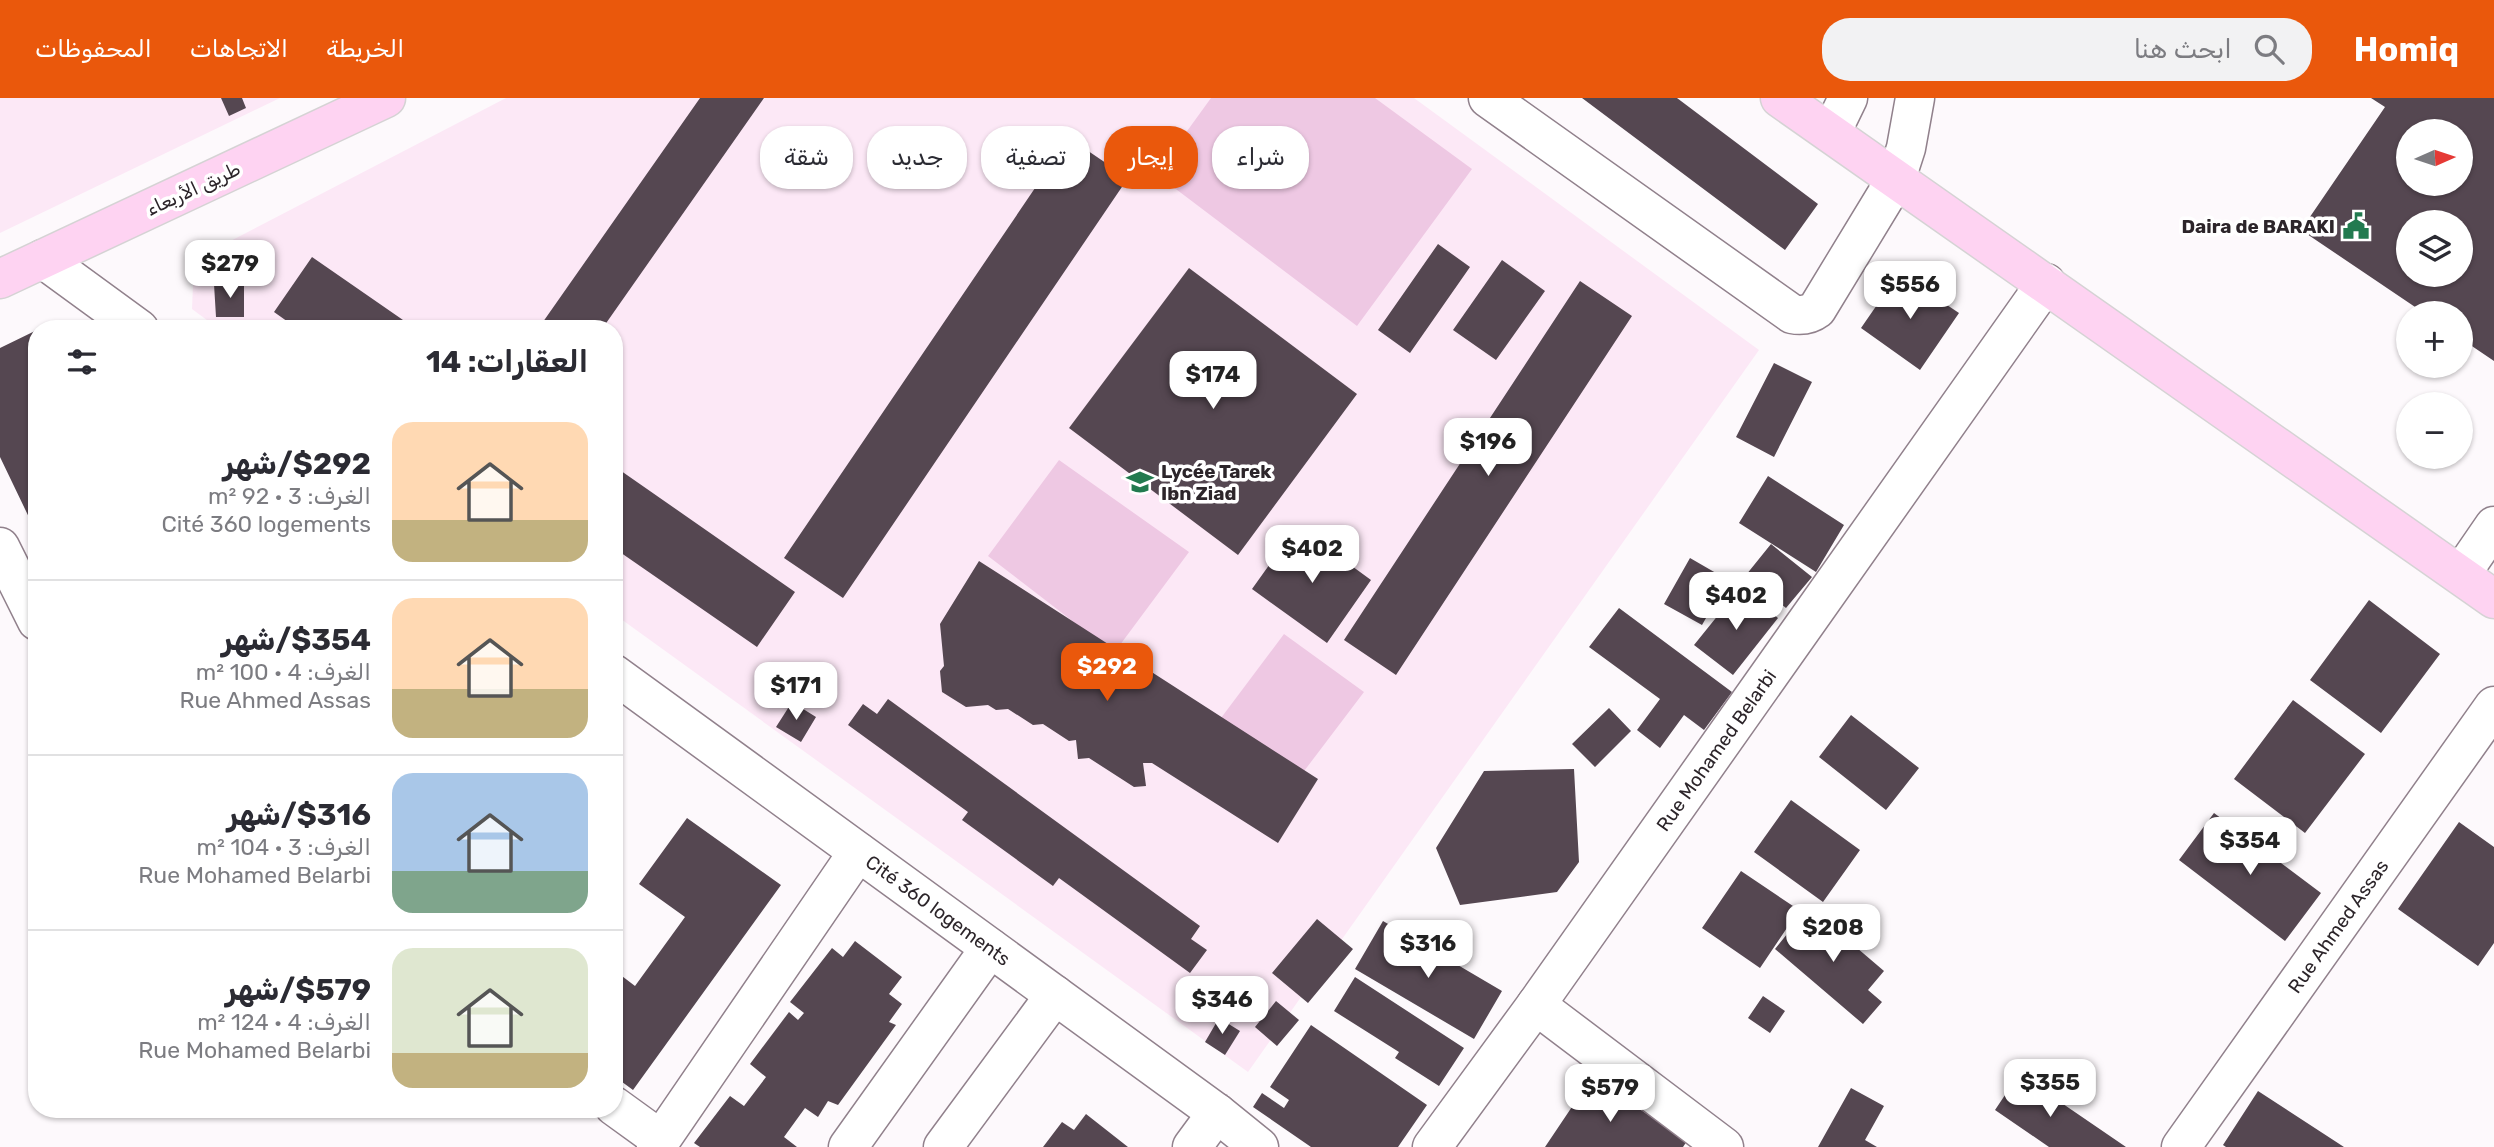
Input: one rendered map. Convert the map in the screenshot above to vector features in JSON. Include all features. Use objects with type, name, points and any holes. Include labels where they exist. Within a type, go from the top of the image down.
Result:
[{"type":"main road","name":"طريق الأربعاء","points":[[0,279],[386,98]]},
{"type":"main road","points":[[1782,99],[2494,599]]},
{"type":"street","points":[[1488,98],[1792,314],[1800,315],[1810,314],[1817,309],[1896,179],[1906,148],[1915,98]]},
{"type":"street","points":[[1831,133],[1848,98]]},
{"type":"street","points":[[43,259],[127,320]]},
{"type":"street","name":"Rue Mohamed Belarbi","points":[[1432,1147],[1536,1005],[2046,283]]},
{"type":"street","points":[[2461,574],[2494,526]]},
{"type":"street","points":[[0,547],[28,603]]},
{"type":"street","name":"Cité 360 logements","points":[[623,681],[1217,1112],[1259,1147]]},
{"type":"street","name":"Rue Ahmed Assas","points":[[2181,1147],[2494,706]]},
{"type":"street","points":[[623,1114],[658,1143],[858,852]]},
{"type":"street","points":[[848,1147],[990,948]]},
{"type":"street","points":[[943,1147],[1055,995]]},
{"type":"street","points":[[1536,1005],[1724,1147]]},
{"type":"street","points":[[1192,1147],[1217,1112]]},
{"type":"shaded area","points":[[0,98],[280,98],[0,233]]},
{"type":"shaded area","name":"Lycée Tarek Ibn Ziad","points":[[506,98],[1414,98],[1759,350],[1248,1072],[623,621],[623,320],[207,320],[192,309],[194,260]]},
{"type":"shaded area","points":[[1211,98],[1375,98],[1472,169],[1357,326],[1176,189],[1198,189],[1198,126],[1191,126]]},
{"type":"shaded area","points":[[1059,460],[1189,552],[1114,653],[988,556]]},
{"type":"shaded area","points":[[1284,634],[1364,692],[1267,820],[1191,758]]},
{"type":"building","points":[[221,98],[242,98],[246,108],[229,116]]},
{"type":"building","points":[[700,98],[764,98],[608,320],[544,320]]},
{"type":"building","points":[[1582,98],[1677,98],[1818,204],[1785,250]]},
{"type":"building","name":"Daira de BARAKI","points":[[2371,98],[2494,98],[2494,361],[2473,347],[2473,301],[2406,301],[2301,230],[2385,107]]},
{"type":"building","points":[[1090,152],[1104,162],[1104,189],[1121,189],[843,598],[784,558],[1034,189],[1090,189]]},
{"type":"building","points":[[1438,244],[1470,267],[1410,353],[1378,330]]},
{"type":"building","points":[[312,257],[403,320],[285,320],[274,312]]},
{"type":"building","points":[[1502,260],[1545,291],[1496,360],[1453,330]]},
{"type":"building","points":[[1189,268],[1357,394],[1238,555],[1069,428]]},
{"type":"building","points":[[1899,273],[1959,313],[1920,370],[1861,328]]},
{"type":"building","points":[[1580,281],[1632,316],[1396,675],[1344,640]]},
{"type":"building","points":[[244,283],[244,317],[216,317],[214,284]]},
{"type":"building","points":[[28,334],[28,515],[0,457],[0,348]]},
{"type":"building","points":[[1774,363],[1812,382],[1774,457],[1736,437]]},
{"type":"building","points":[[623,472],[795,592],[757,647],[623,554]]},
{"type":"building","points":[[1768,476],[1844,525],[1816,572],[1739,523]]},
{"type":"building","points":[[1297,526],[1371,580],[1327,643],[1252,589]]},
{"type":"building","points":[[1771,544],[1812,577],[1786,608],[1746,575]]},
{"type":"building","points":[[1690,558],[1728,580],[1702,625],[1664,604]]},
{"type":"building","points":[[979,561],[1318,779],[1278,843],[1152,763],[1143,763],[1146,786],[1134,787],[1089,758],[1078,759],[1076,740],[1069,741],[1043,724],[1033,725],[1008,709],[996,710],[988,705],[966,707],[942,692],[940,671],[944,666],[940,624]]},
{"type":"building","points":[[1740,588],[1778,618],[1733,675],[1694,645]]},
{"type":"building","points":[[2369,600],[2440,654],[2381,733],[2310,680]]},
{"type":"building","points":[[1619,608],[1732,692],[1704,730],[1684,715],[1660,748],[1637,730],[1660,699],[1589,647]]},
{"type":"building","points":[[888,699],[1200,926],[1191,939],[1207,950],[1190,973],[1059,878],[1053,886],[962,820],[968,812],[848,725],[863,704],[877,714]]},
{"type":"building","points":[[2293,700],[2365,754],[2305,833],[2234,779]]},
{"type":"building","points":[[792,702],[816,717],[801,742],[776,727]]},
{"type":"building","points":[[1609,708],[1631,731],[1595,767],[1572,744]]},
{"type":"building","points":[[1851,715],[1919,768],[1886,810],[1819,757]]},
{"type":"building","points":[[1574,769],[1579,862],[1557,892],[1460,905],[1436,848],[1484,771]]},
{"type":"building","points":[[1791,800],[1860,850],[1823,902],[1754,852]]},
{"type":"building","points":[[2214,813],[2321,893],[2285,941],[2179,860]]},
{"type":"building","points":[[687,818],[781,885],[633,1090],[623,1083],[623,977],[635,986],[685,917],[639,884]]},
{"type":"building","points":[[2459,822],[2494,847],[2494,943],[2478,966],[2398,909]]},
{"type":"building","points":[[1741,871],[1799,910],[1760,968],[1702,928]]},
{"type":"building","points":[[1809,907],[1884,971],[1868,990],[1882,1002],[1863,1024],[1775,949]]},
{"type":"building","points":[[1317,919],[1353,949],[1308,1003],[1272,973]]},
{"type":"building","points":[[1383,921],[1502,991],[1474,1039],[1355,969]]},
{"type":"building","points":[[855,941],[902,977],[889,994],[902,1004],[889,1022],[896,1025],[838,1105],[828,1101],[818,1117],[805,1108],[784,1137],[797,1147],[700,1147],[694,1143],[730,1096],[744,1106],[766,1077],[750,1064],[789,1012],[798,1020],[804,1013],[790,1002],[832,948],[843,957]]},
{"type":"building","points":[[1355,977],[1464,1048],[1439,1086],[1395,1058],[1399,1052],[1334,1011]]},
{"type":"building","points":[[1763,996],[1785,1011],[1770,1033],[1748,1018]]},
{"type":"building","points":[[1276,1001],[1299,1020],[1277,1046],[1255,1027]]},
{"type":"building","points":[[1219,1018],[1240,1031],[1225,1055],[1205,1042]]},
{"type":"building","points":[[1311,1025],[1427,1105],[1398,1147],[1311,1147],[1253,1107],[1262,1093],[1284,1108],[1289,1100],[1270,1087]]},
{"type":"building","points":[[2019,1074],[2126,1147],[2049,1147],[1995,1110]]},
{"type":"building","points":[[1592,1077],[1687,1141],[1683,1147],[1545,1147]]},
{"type":"building","points":[[1851,1088],[1884,1106],[1865,1140],[1877,1147],[1818,1147]]},
{"type":"building","points":[[2258,1091],[2344,1147],[2226,1147],[2223,1145]]},
{"type":"building","points":[[1086,1114],[1128,1147],[1043,1147],[1062,1122],[1074,1130]]},
{"type":"place","name":"Daira de BARAKI","points":[[2356,226]]},
{"type":"place","name":"Lycée Tarek Ibn Ziad","points":[[1140,482]]}]
